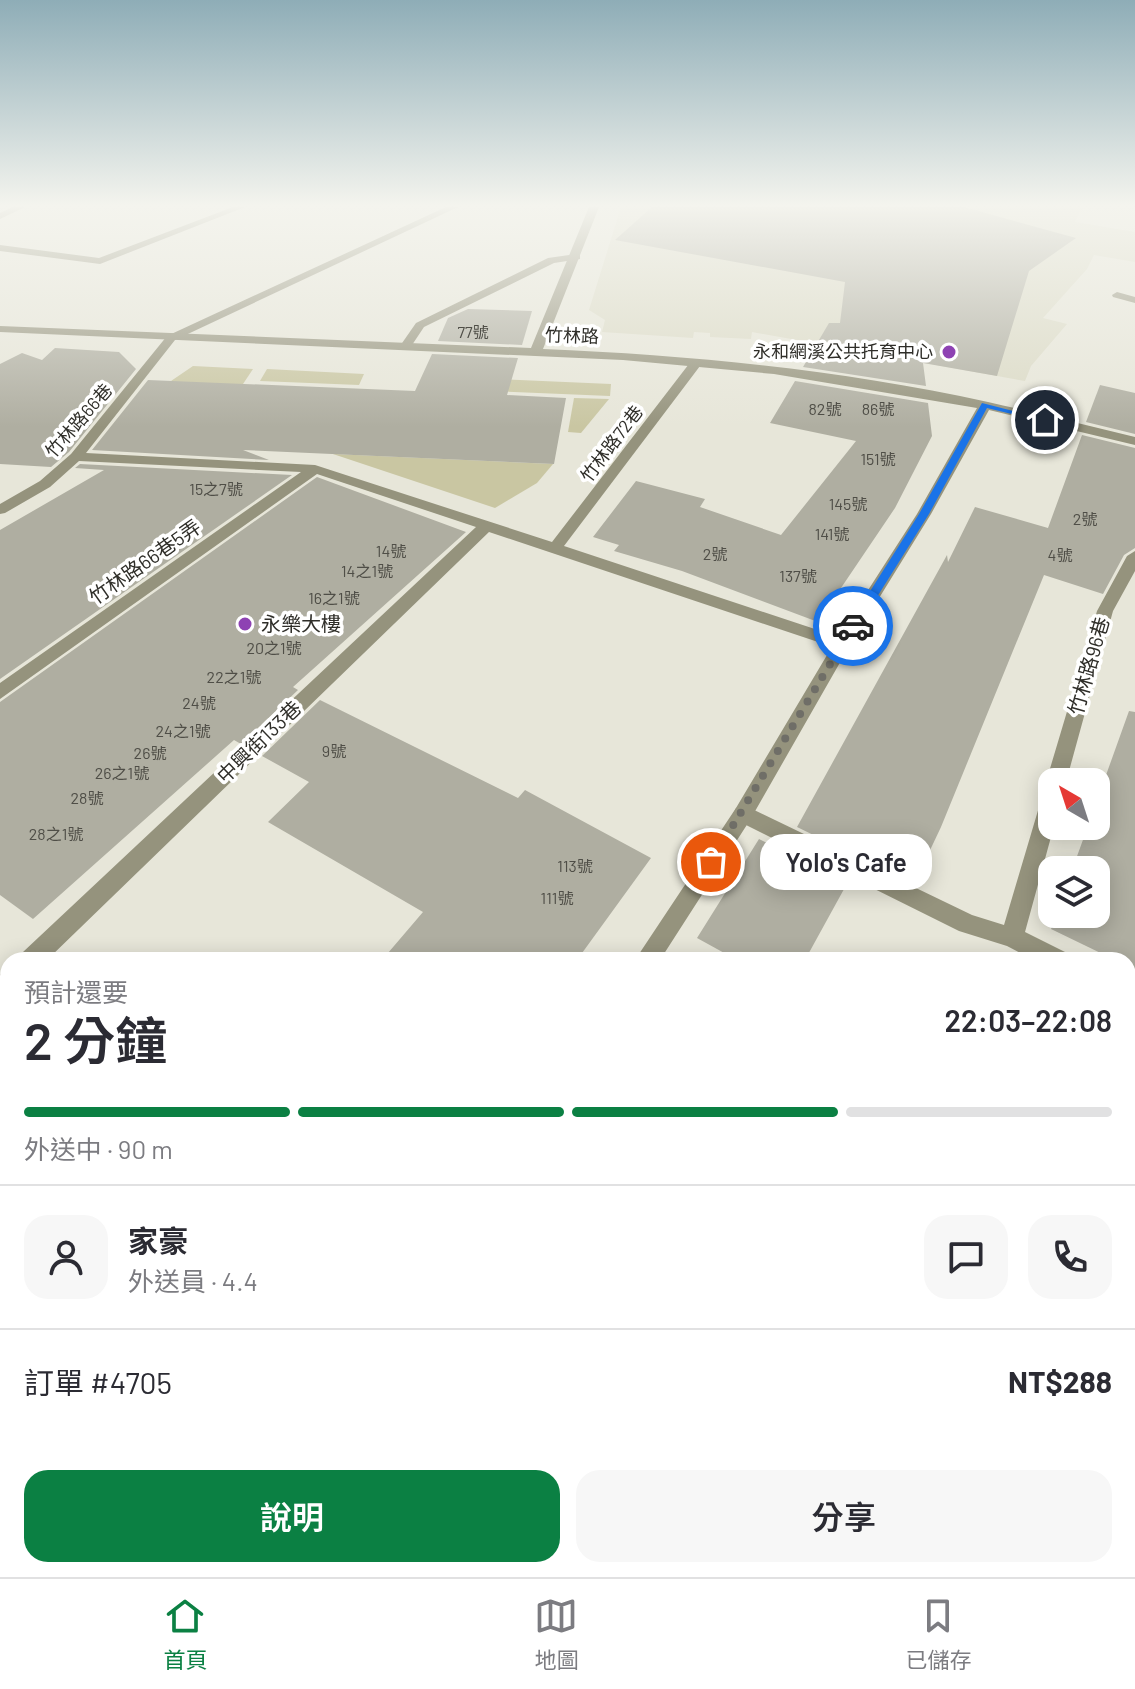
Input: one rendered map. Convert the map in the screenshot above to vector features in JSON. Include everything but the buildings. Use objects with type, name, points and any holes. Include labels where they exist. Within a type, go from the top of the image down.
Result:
[{"type":"street","points":[[171,338],[295,281]]},
{"type":"street","points":[[406,346],[420,325],[510,281]]},
{"type":"street","points":[[535,353],[566,281]]},
{"type":"street","points":[[1117,295],[1135,300]]},
{"type":"street","name":"竹林路","points":[[0,329],[406,346],[774,370],[985,405],[1135,441]]},
{"type":"street","name":"竹林路66巷","points":[[0,510],[45,484],[76,457],[171,338]]},
{"type":"street","name":"竹林路72巷","points":[[556,547],[696,363]]},
{"type":"street","points":[[652,952],[743,814],[842,644],[924,514],[985,405]]},
{"type":"street","points":[[76,457],[315,469],[842,644]]},
{"type":"street","name":"竹林路66巷5弄","points":[[0,692],[315,469]]},
{"type":"street","name":"中興街133巷","points":[[39,952],[488,524]]},
{"type":"street","name":"竹林路96巷","points":[[1060,768],[1105,611],[1133,564]]},
{"type":"street","points":[[743,814],[967,924],[1012,937],[1041,952]]},
{"type":"street","points":[[1012,937],[1040,840]]},
{"type":"shaded area","points":[[598,281],[1077,281],[1043,318],[1067,324],[1031,366],[1025,381],[752,332],[751,339],[710,337],[710,333],[694,332],[693,338],[602,332],[605,320],[589,310]]},
{"type":"shaded area","points":[[193,366],[253,369],[243,384],[120,439],[166,381],[171,381]]},
{"type":"shaded area","points":[[267,369],[364,374],[359,385],[260,381]]},
{"type":"shaded area","points":[[496,379],[611,384],[610,396],[493,391]]},
{"type":"shaded area","points":[[574,398],[609,399],[581,433],[568,432]]},
{"type":"shaded area","points":[[333,454],[553,464],[537,483],[495,508]]},
{"type":"way so far","points":[[711,862],[743,814],[853,626]]},
{"type":"place","name":"永和網溪公共托育中心","points":[[949,352]]},
{"type":"place","name":"永樂大樓","points":[[245,624]]},
{"type":"place","name":"Yolo's Cafe","points":[[711,862]]},
{"type":"route","points":[[853,626],[924,514],[985,405],[1045,420]]}]
